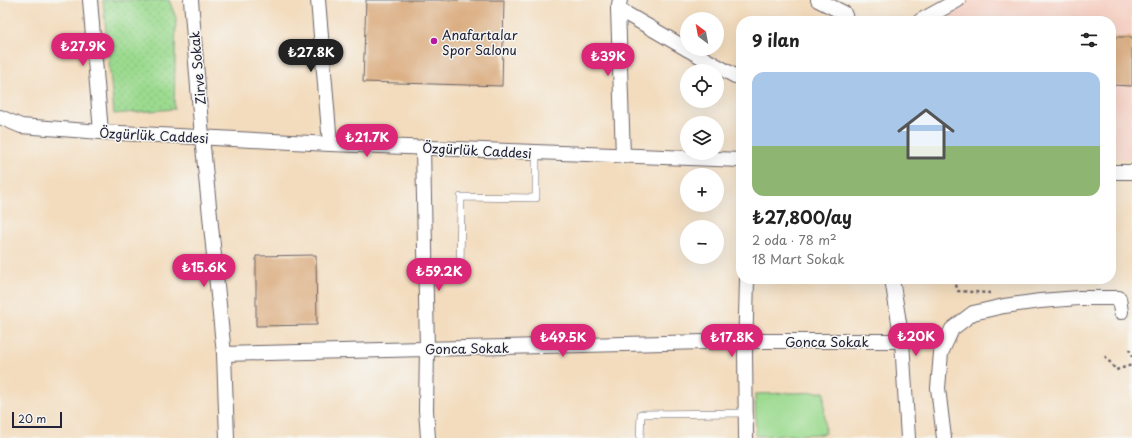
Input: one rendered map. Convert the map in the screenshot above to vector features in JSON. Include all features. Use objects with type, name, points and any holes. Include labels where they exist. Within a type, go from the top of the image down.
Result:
[{"type":"street","points":[[90,0],[101,132]]},
{"type":"street","name":"Zirve Sokak","points":[[191,0],[202,137],[224,354],[227,438]]},
{"type":"street","points":[[318,0],[330,144]]},
{"type":"street","points":[[818,0],[844,13],[845,16]]},
{"type":"street","points":[[929,16],[958,0]]},
{"type":"street","points":[[619,5],[680,44]]},
{"type":"street","points":[[619,5],[623,156]]},
{"type":"street","points":[[699,56],[736,76]]},
{"type":"street","name":"Özgürlük Caddesi","points":[[0,117],[21,126],[101,132],[330,144],[736,160]]},
{"type":"street","points":[[423,147],[427,349],[426,410],[428,438]]},
{"type":"street","points":[[1116,172],[1132,172]]},
{"type":"street","points":[[746,438],[745,341],[747,284]]},
{"type":"street","points":[[893,284],[902,341],[908,438]]},
{"type":"street","points":[[944,438],[938,388],[941,353],[952,329],[973,313],[1004,306],[1079,298],[1119,298],[1121,312]]},
{"type":"street","name":"Gonca Sokak","points":[[224,354],[745,341],[902,341]]},
{"type":"lane","points":[[460,273],[461,197],[536,198],[536,152]]},
{"type":"lane","points":[[640,438],[641,414],[746,413]]},
{"type":"path","points":[[1130,349],[1132,358]]},
{"type":"path","points":[[1105,356],[1116,370],[1132,365]]},
{"type":"shaded area","points":[[972,0],[1132,0],[1132,159],[1116,158],[1116,16],[939,16]]},
{"type":"green space","points":[[103,0],[169,0],[176,18],[174,109],[114,114]]},
{"type":"green space","points":[[824,392],[825,434],[756,436],[755,394]]},
{"type":"building","name":"Anafartalar Spor Salonu","points":[[366,0],[504,0],[502,86],[363,82]]},
{"type":"building","points":[[1116,37],[1132,37],[1132,86],[1116,85]]},
{"type":"building","points":[[316,255],[317,325],[256,326],[256,256]]},
{"type":"place","name":"Anafartalar Spor Salonu","points":[[434,41]]}]
